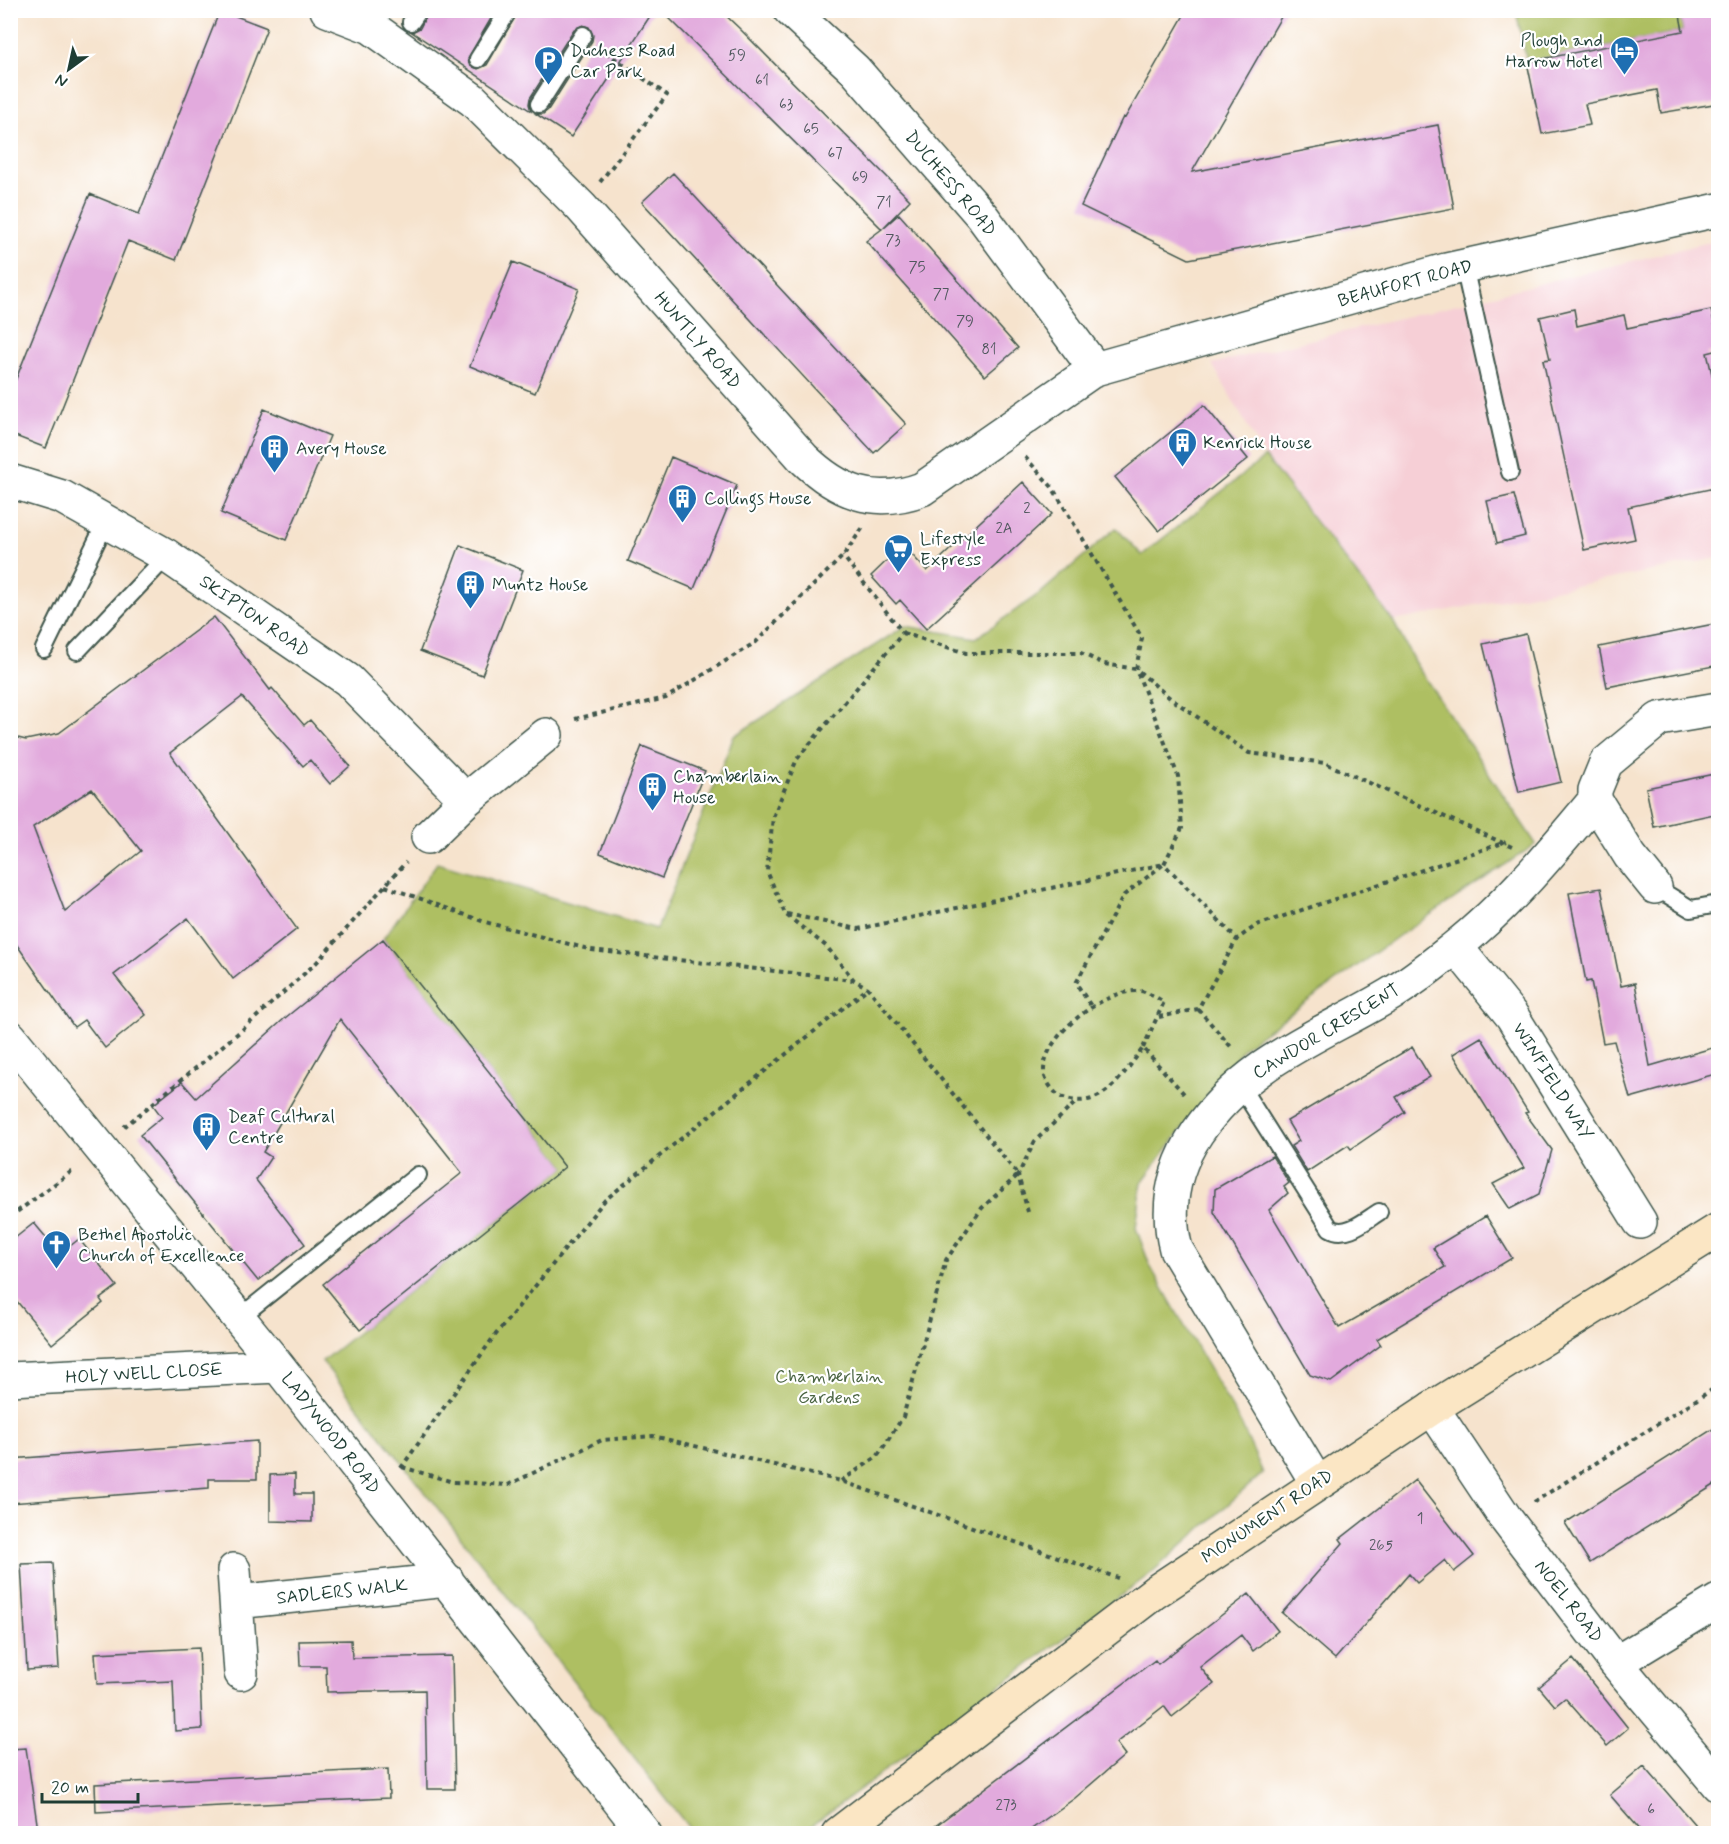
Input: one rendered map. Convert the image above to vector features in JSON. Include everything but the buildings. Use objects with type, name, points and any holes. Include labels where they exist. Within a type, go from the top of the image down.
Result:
[{"type":"main road","name":"MONUMENT ROAD","points":[[838,1833],[1155,1592],[1432,1408],[1719,1230]]},
{"type":"street","name":"HUNTLY ROAD","points":[[327,10],[371,27],[472,100],[582,207],[803,458],[823,478],[845,491],[881,497],[903,496],[922,489],[1095,369]]},
{"type":"street","name":"DUCHESS ROAD","points":[[790,10],[855,70],[982,216],[1095,369]]},
{"type":"street","name":"BEAUFORT ROAD","points":[[1095,369],[1464,266],[1719,210]]},
{"type":"street","name":"SKIPTON ROAD","points":[[10,481],[62,497],[167,555],[348,680],[466,800]]},
{"type":"street","name":"CAWDOR CRESCENT","points":[[1317,1483],[1176,1249],[1170,1212],[1174,1182],[1188,1146],[1221,1100],[1246,1078],[1315,1034],[1392,994],[1456,947],[1540,867],[1595,800],[1594,790],[1606,763],[1659,719],[1719,709]]},
{"type":"street","points":[[428,837],[466,800],[546,735]]},
{"type":"street","points":[[1595,800],[1630,856],[1655,887]]},
{"type":"street","name":"WINFIELD WAY","points":[[1456,947],[1512,1016],[1640,1222]]},
{"type":"street","name":"LADYWOOD ROAD","points":[[10,1037],[102,1147],[278,1366],[645,1833]]},
{"type":"street","name":"HOLY WELL CLOSE","points":[[10,1380],[278,1366]]},
{"type":"street","name":"NOEL ROAD","points":[[1432,1408],[1506,1519],[1616,1663],[1719,1785]]},
{"type":"street","points":[[234,1570],[241,1673]]},
{"type":"street","name":"SADLERS WALK","points":[[237,1602],[447,1580]]},
{"type":"street","points":[[1616,1663],[1719,1601]]},
{"type":"lane","points":[[478,60],[509,10]]},
{"type":"lane","points":[[539,104],[583,35]]},
{"type":"lane","points":[[1464,266],[1510,472]]},
{"type":"lane","points":[[44,649],[107,520]]},
{"type":"lane","points":[[77,651],[167,555]]},
{"type":"lane","points":[[1655,887],[1691,909],[1719,904]]},
{"type":"lane","points":[[1246,1078],[1330,1228],[1341,1232],[1348,1230],[1379,1212]]},
{"type":"lane","points":[[239,1318],[418,1175]]},
{"type":"path","points":[[582,207],[667,95],[607,53]]},
{"type":"path","points":[[1021,451],[1052,488],[1142,638],[1136,669],[1178,776],[1182,828],[1164,864],[1124,895],[1076,983],[1091,1006]]},
{"type":"path","points":[[546,735],[576,718],[666,698],[756,642],[843,555],[881,497]]},
{"type":"path","points":[[843,555],[903,633],[966,653],[1081,653],[1104,664],[1136,669],[1170,698],[1249,753],[1325,763],[1506,842],[1540,867]]},
{"type":"path","points":[[903,633],[797,759],[773,817],[766,871],[785,914],[826,946],[854,980],[868,988],[1018,1175],[1028,1212]]},
{"type":"path","points":[[102,1147],[157,1098],[243,1029],[316,963],[428,837]]},
{"type":"path","points":[[1159,1018],[1198,1009],[1237,939],[1257,925],[1506,842]]},
{"type":"path","points":[[785,914],[858,929],[1164,864]]},
{"type":"path","points":[[1164,864],[1237,939]]},
{"type":"path","points":[[385,886],[485,922],[592,950],[854,980]]},
{"type":"path","points":[[374,1488],[402,1467],[493,1338],[605,1200],[868,988]]},
{"type":"path","points":[[841,1481],[877,1458],[903,1417],[946,1260],[982,1208],[1018,1175],[1035,1141],[1076,1103],[1099,1098],[1119,1080],[1143,1048],[1159,1018],[1164,1002],[1139,991],[1112,996],[1091,1006],[1055,1040],[1045,1059],[1043,1074],[1056,1094],[1076,1103]]},
{"type":"path","points":[[1198,1009],[1246,1078]]},
{"type":"path","points":[[1143,1048],[1207,1119]]},
{"type":"path","points":[[10,1217],[66,1175]]},
{"type":"path","points":[[1506,1519],[1719,1386]]},
{"type":"path","points":[[402,1467],[453,1482],[508,1485],[602,1440],[653,1436],[841,1481],[1004,1536],[1155,1592]]},
{"type":"shaded area","points":[[1718,240],[1718,558],[1393,621],[1265,457],[1212,364]]},
{"type":"green space","points":[[1516,11],[1679,11],[1683,31],[1527,62]]},
{"type":"green space","name":"Chamberlain Gardens","points":[[1265,457],[1393,621],[1415,663],[1536,844],[1400,935],[1244,1047],[1142,1182],[1136,1228],[1150,1266],[1241,1424],[1263,1473],[1150,1574],[801,1833],[693,1833],[322,1361],[565,1167],[383,939],[437,863],[657,929],[734,736],[905,626],[976,638],[1043,591],[1116,528],[1142,555]]},
{"type":"place","name":"Plough and Harrow Hotel","points":[[1624,76]]},
{"type":"place","name":"Duchess Road Car Park","points":[[549,86]]},
{"type":"place","name":"Kenrick House","points":[[1182,468]]},
{"type":"place","name":"Avery House","points":[[275,474]]},
{"type":"place","name":"Collings House","points":[[683,524]]},
{"type":"place","name":"Lifestyle Express","points":[[899,574]]},
{"type":"place","name":"Muntz House","points":[[471,610]]},
{"type":"place","name":"Chamberlain House","points":[[652,812]]},
{"type":"place","name":"Deaf Cultural Centre","points":[[207,1152]]},
{"type":"place","name":"Bethel Apostolic Church of Excellence","points":[[57,1270]]}]
